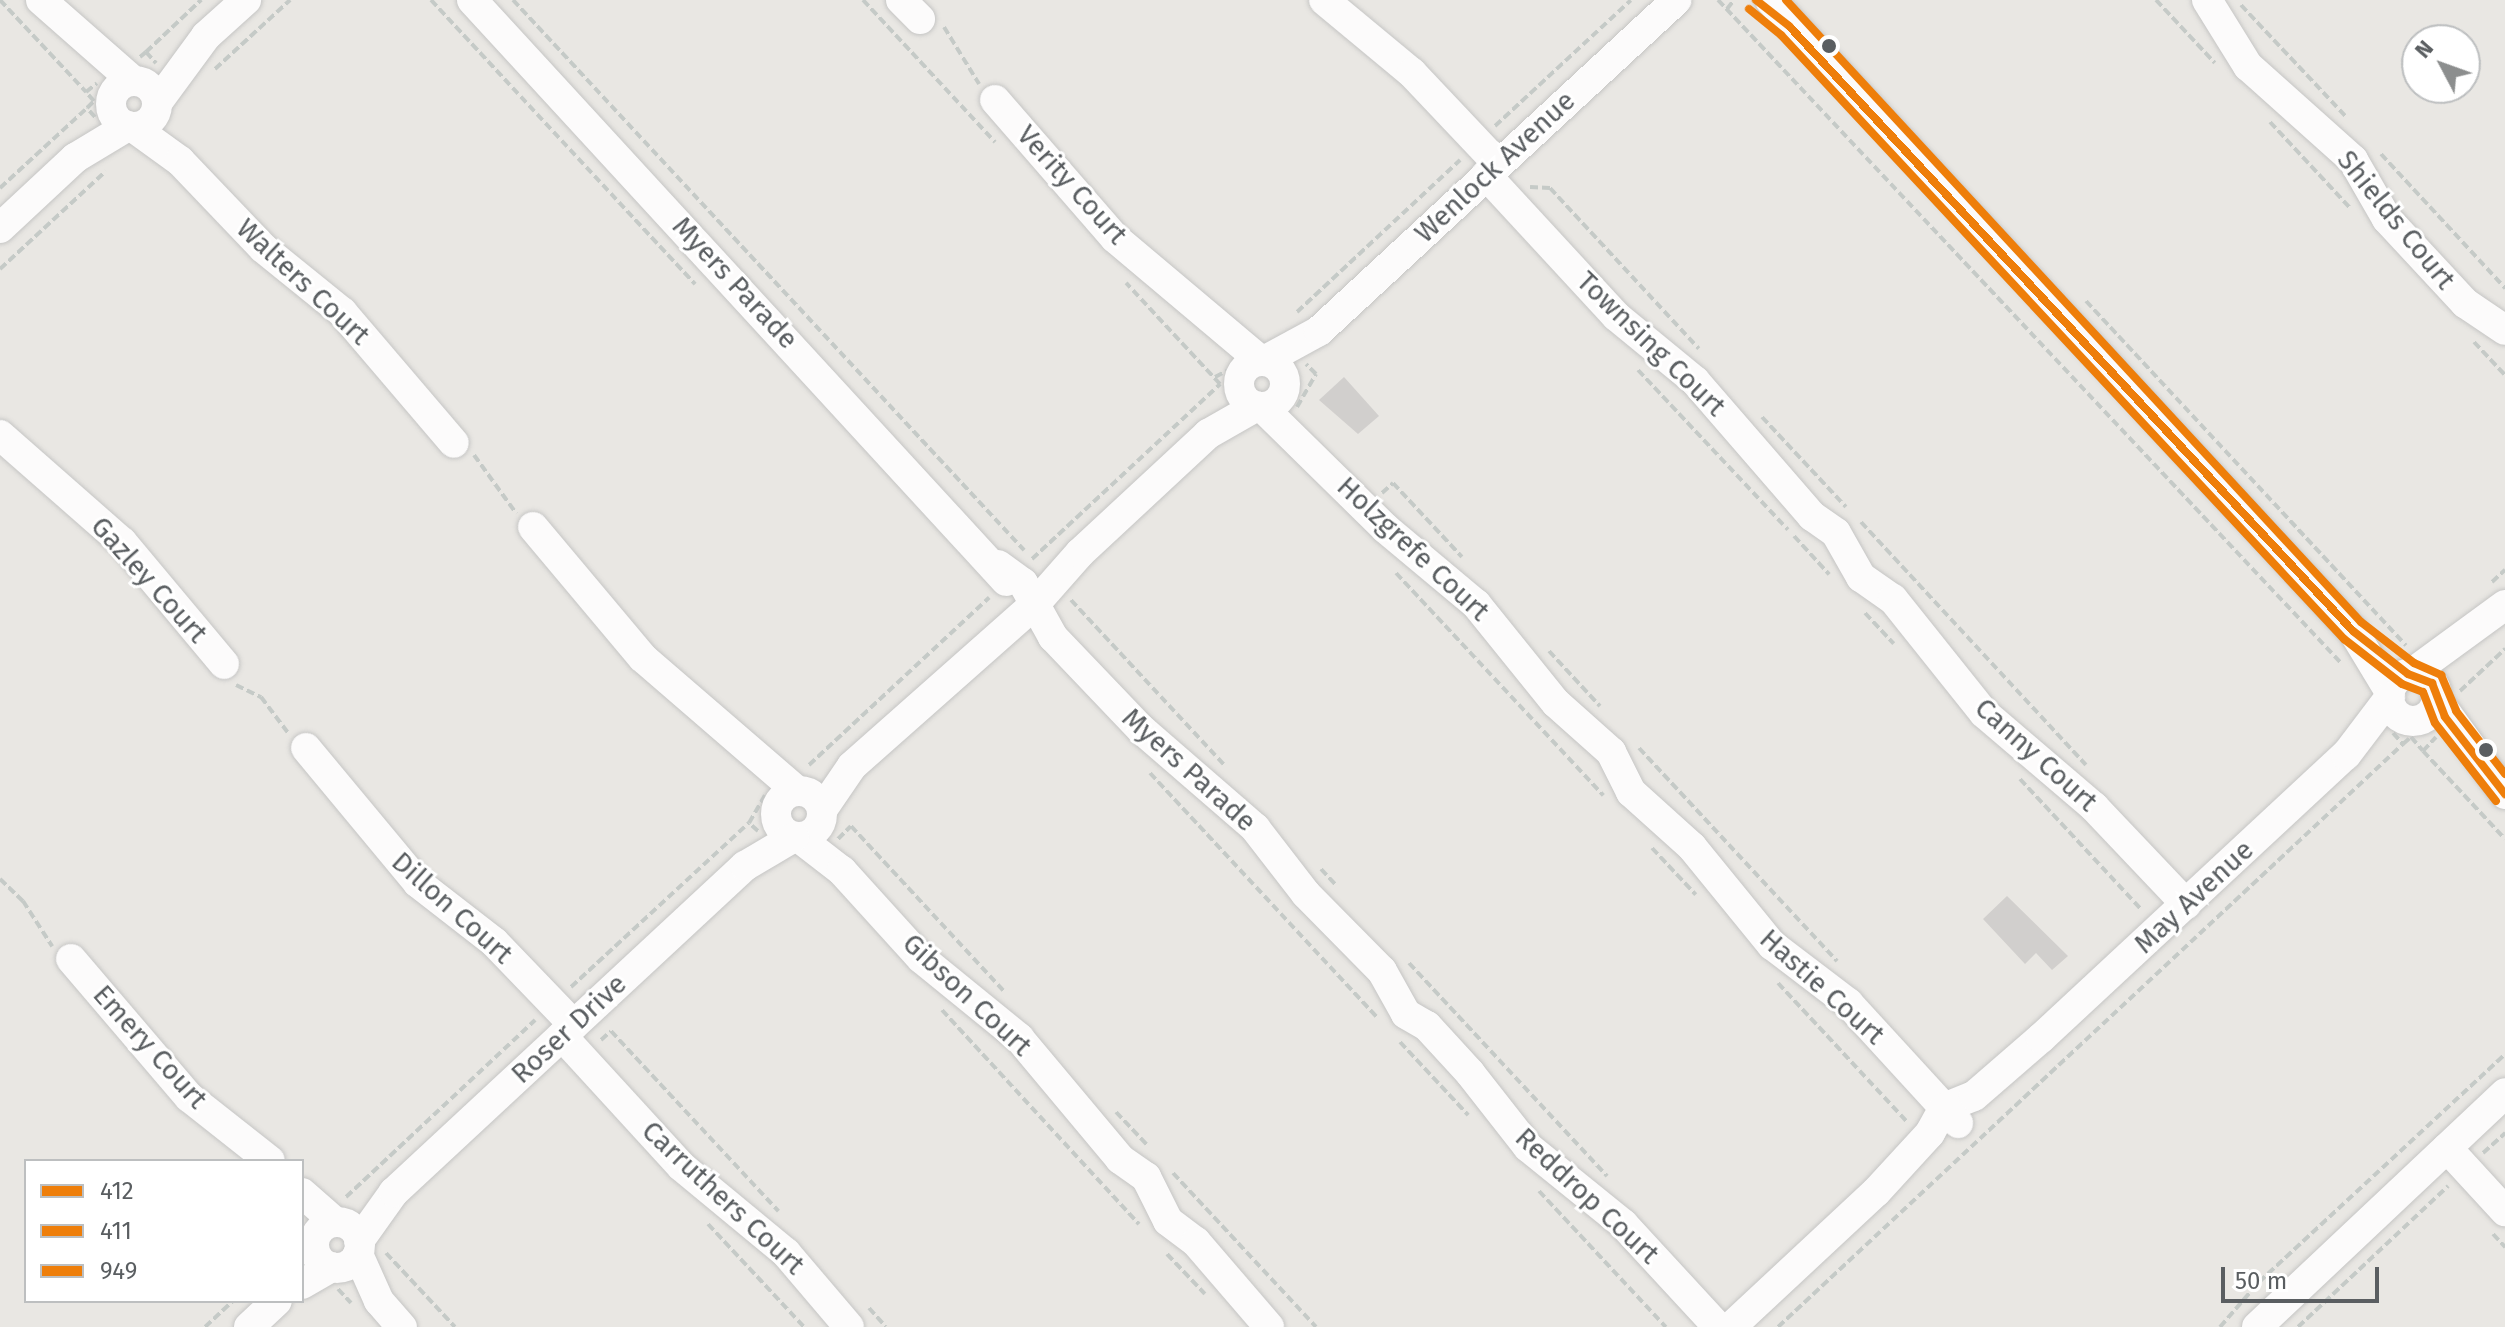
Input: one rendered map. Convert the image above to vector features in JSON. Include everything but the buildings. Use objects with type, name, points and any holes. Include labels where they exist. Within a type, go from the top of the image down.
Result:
[{"type":"street","name":"Walters Court","points":[[41,0],[63,23],[123,103],[263,248],[342,312],[454,443]]},
{"type":"street","points":[[0,228],[75,158],[123,103],[246,0]]},
{"type":"street","name":"Myers Parade","points":[[472,0],[998,565],[1034,612],[1156,744],[1240,813],[1351,944],[1382,971],[1406,1014],[1427,1026]]},
{"type":"street","name":"Townsing Court","points":[[1324,0],[1412,73],[1616,316],[1695,381],[1812,516],[1836,533],[1868,585],[1893,599]]},
{"type":"street","points":[[1770,0],[1789,26],[2353,631],[2404,696],[2505,794]]},
{"type":"street","name":"Shields Court","points":[[2207,0],[2248,66],[2276,86],[2324,138],[2353,160],[2387,219],[2465,303],[2505,330]]},
{"type":"street","name":"Wenlock Avenue","points":[[1034,612],[1080,553],[1319,331],[1487,160],[1673,1]]},
{"type":"street","points":[[1741,4],[1789,26]]},
{"type":"street","name":"Verity Court","points":[[995,100],[1115,238],[1180,288],[1223,332],[1261,384]]},
{"type":"street","name":"Holzgrefe Court","points":[[1261,384],[1302,442],[1365,508],[1476,604],[1582,731],[1611,752],[1631,792],[1659,811]]},
{"type":"street","name":"Gazley Court","points":[[0,435],[122,542],[224,664]]},
{"type":"street","name":"Gibson Court","points":[[533,527],[643,658],[760,760],[842,871],[921,958],[1019,1038],[1120,1159],[1146,1177],[1168,1221],[1196,1242],[1269,1327]]},
{"type":"street","name":"Canny Court","points":[[1893,599],[1984,713],[2094,807],[2186,904]]},
{"type":"street","name":"May Avenue","points":[[1951,1115],[2041,1038],[2346,755],[2473,631],[2505,605]]},
{"type":"street","name":"Roser Drive","points":[[304,1281],[331,1246],[394,1192],[981,646],[1034,612]]},
{"type":"street","points":[[2445,695],[2473,631]]},
{"type":"street","points":[[2404,696],[2428,678],[2445,695],[2480,768]]},
{"type":"street","name":"Dillon Court","points":[[306,748],[418,883],[494,942],[568,1030]]},
{"type":"street","name":"Hastie Court","points":[[1659,811],[1772,945],[1848,1003],[1951,1115]]},
{"type":"street","name":"Emery Court","points":[[71,959],[189,1097],[267,1159]]},
{"type":"street","name":"Reddrop Court","points":[[1427,1026],[1528,1147],[1623,1224],[1718,1327]]},
{"type":"street","name":"Carruthers Court","points":[[568,1030],[681,1166],[786,1253],[849,1327]]},
{"type":"street","points":[[2257,1327],[2456,1158],[2505,1093]]},
{"type":"street","points":[[1731,1327],[1876,1192],[1930,1133],[1951,1115]]},
{"type":"street","points":[[2456,1158],[2505,1211]]},
{"type":"street","points":[[304,1199],[331,1246],[402,1327]]},
{"type":"street","points":[[249,1327],[275,1303]]},
{"type":"path","points":[[0,0],[123,103],[0,188]]},
{"type":"path","points":[[146,52],[201,0]]},
{"type":"path","points":[[210,74],[290,0]]},
{"type":"path","points":[[863,0],[1001,149]]},
{"type":"path","points":[[1286,323],[1487,160],[1631,0]]},
{"type":"path","points":[[1718,0],[1741,4]]},
{"type":"path","points":[[1734,0],[1741,4],[2351,674]]},
{"type":"path","points":[[2156,0],[2220,68]]},
{"type":"path","points":[[910,9],[940,22],[968,73],[995,100]]},
{"type":"path","points":[[2262,114],[2357,216]]},
{"type":"path","points":[[0,269],[117,161]]},
{"type":"path","points":[[1031,558],[1220,384],[1118,275]]},
{"type":"path","points":[[1778,1327],[2404,696],[2084,299]]},
{"type":"path","points":[[2463,329],[2505,375]]},
{"type":"path","points":[[1632,363],[1838,584]]},
{"type":"path","points":[[454,443],[477,457],[533,527]]},
{"type":"path","points":[[1365,508],[1393,483],[1469,564]]},
{"type":"path","points":[[1384,560],[1610,802]]},
{"type":"path","points":[[1034,612],[1072,602]]},
{"type":"path","points":[[1859,607],[1903,654]]},
{"type":"path","points":[[1544,645],[1609,715]]},
{"type":"path","points":[[2445,695],[2505,649]]},
{"type":"path","points":[[224,664],[243,692],[261,697],[306,748]]},
{"type":"path","points":[[1630,738],[1845,969]]},
{"type":"path","points":[[2423,751],[2505,839]]},
{"type":"path","points":[[1147,770],[1385,1025]]},
{"type":"path","points":[[2011,770],[2141,909]]},
{"type":"path","points":[[1642,837],[1706,906]]},
{"type":"path","points":[[0,879],[23,901],[50,944],[71,959]]},
{"type":"path","points":[[1770,975],[1910,1125]]},
{"type":"path","points":[[1396,1037],[1471,1118]]},
{"type":"path","points":[[2220,1327],[2259,1282],[2505,1054]]},
{"type":"path","points":[[2298,1327],[2456,1158],[2505,1133]]},
{"type":"path","points":[[1536,1188],[1666,1327]]},
{"type":"path","points":[[331,1246],[455,1327]]},
{"type":"path","points":[[205,1327],[231,1303]]},
{"type":"transit line","name":"412","points":[[1756,0],[1789,26],[2353,631],[2408,674],[2432,683],[2445,717],[2505,794]]},
{"type":"transit line","name":"949","points":[[1786,0],[2361,622],[2414,663],[2441,675],[2456,711],[2505,774]]},
{"type":"transit line","name":"411","points":[[1749,9],[1781,35],[2344,639],[2402,684],[2423,692],[2435,723],[2496,801]]}]
